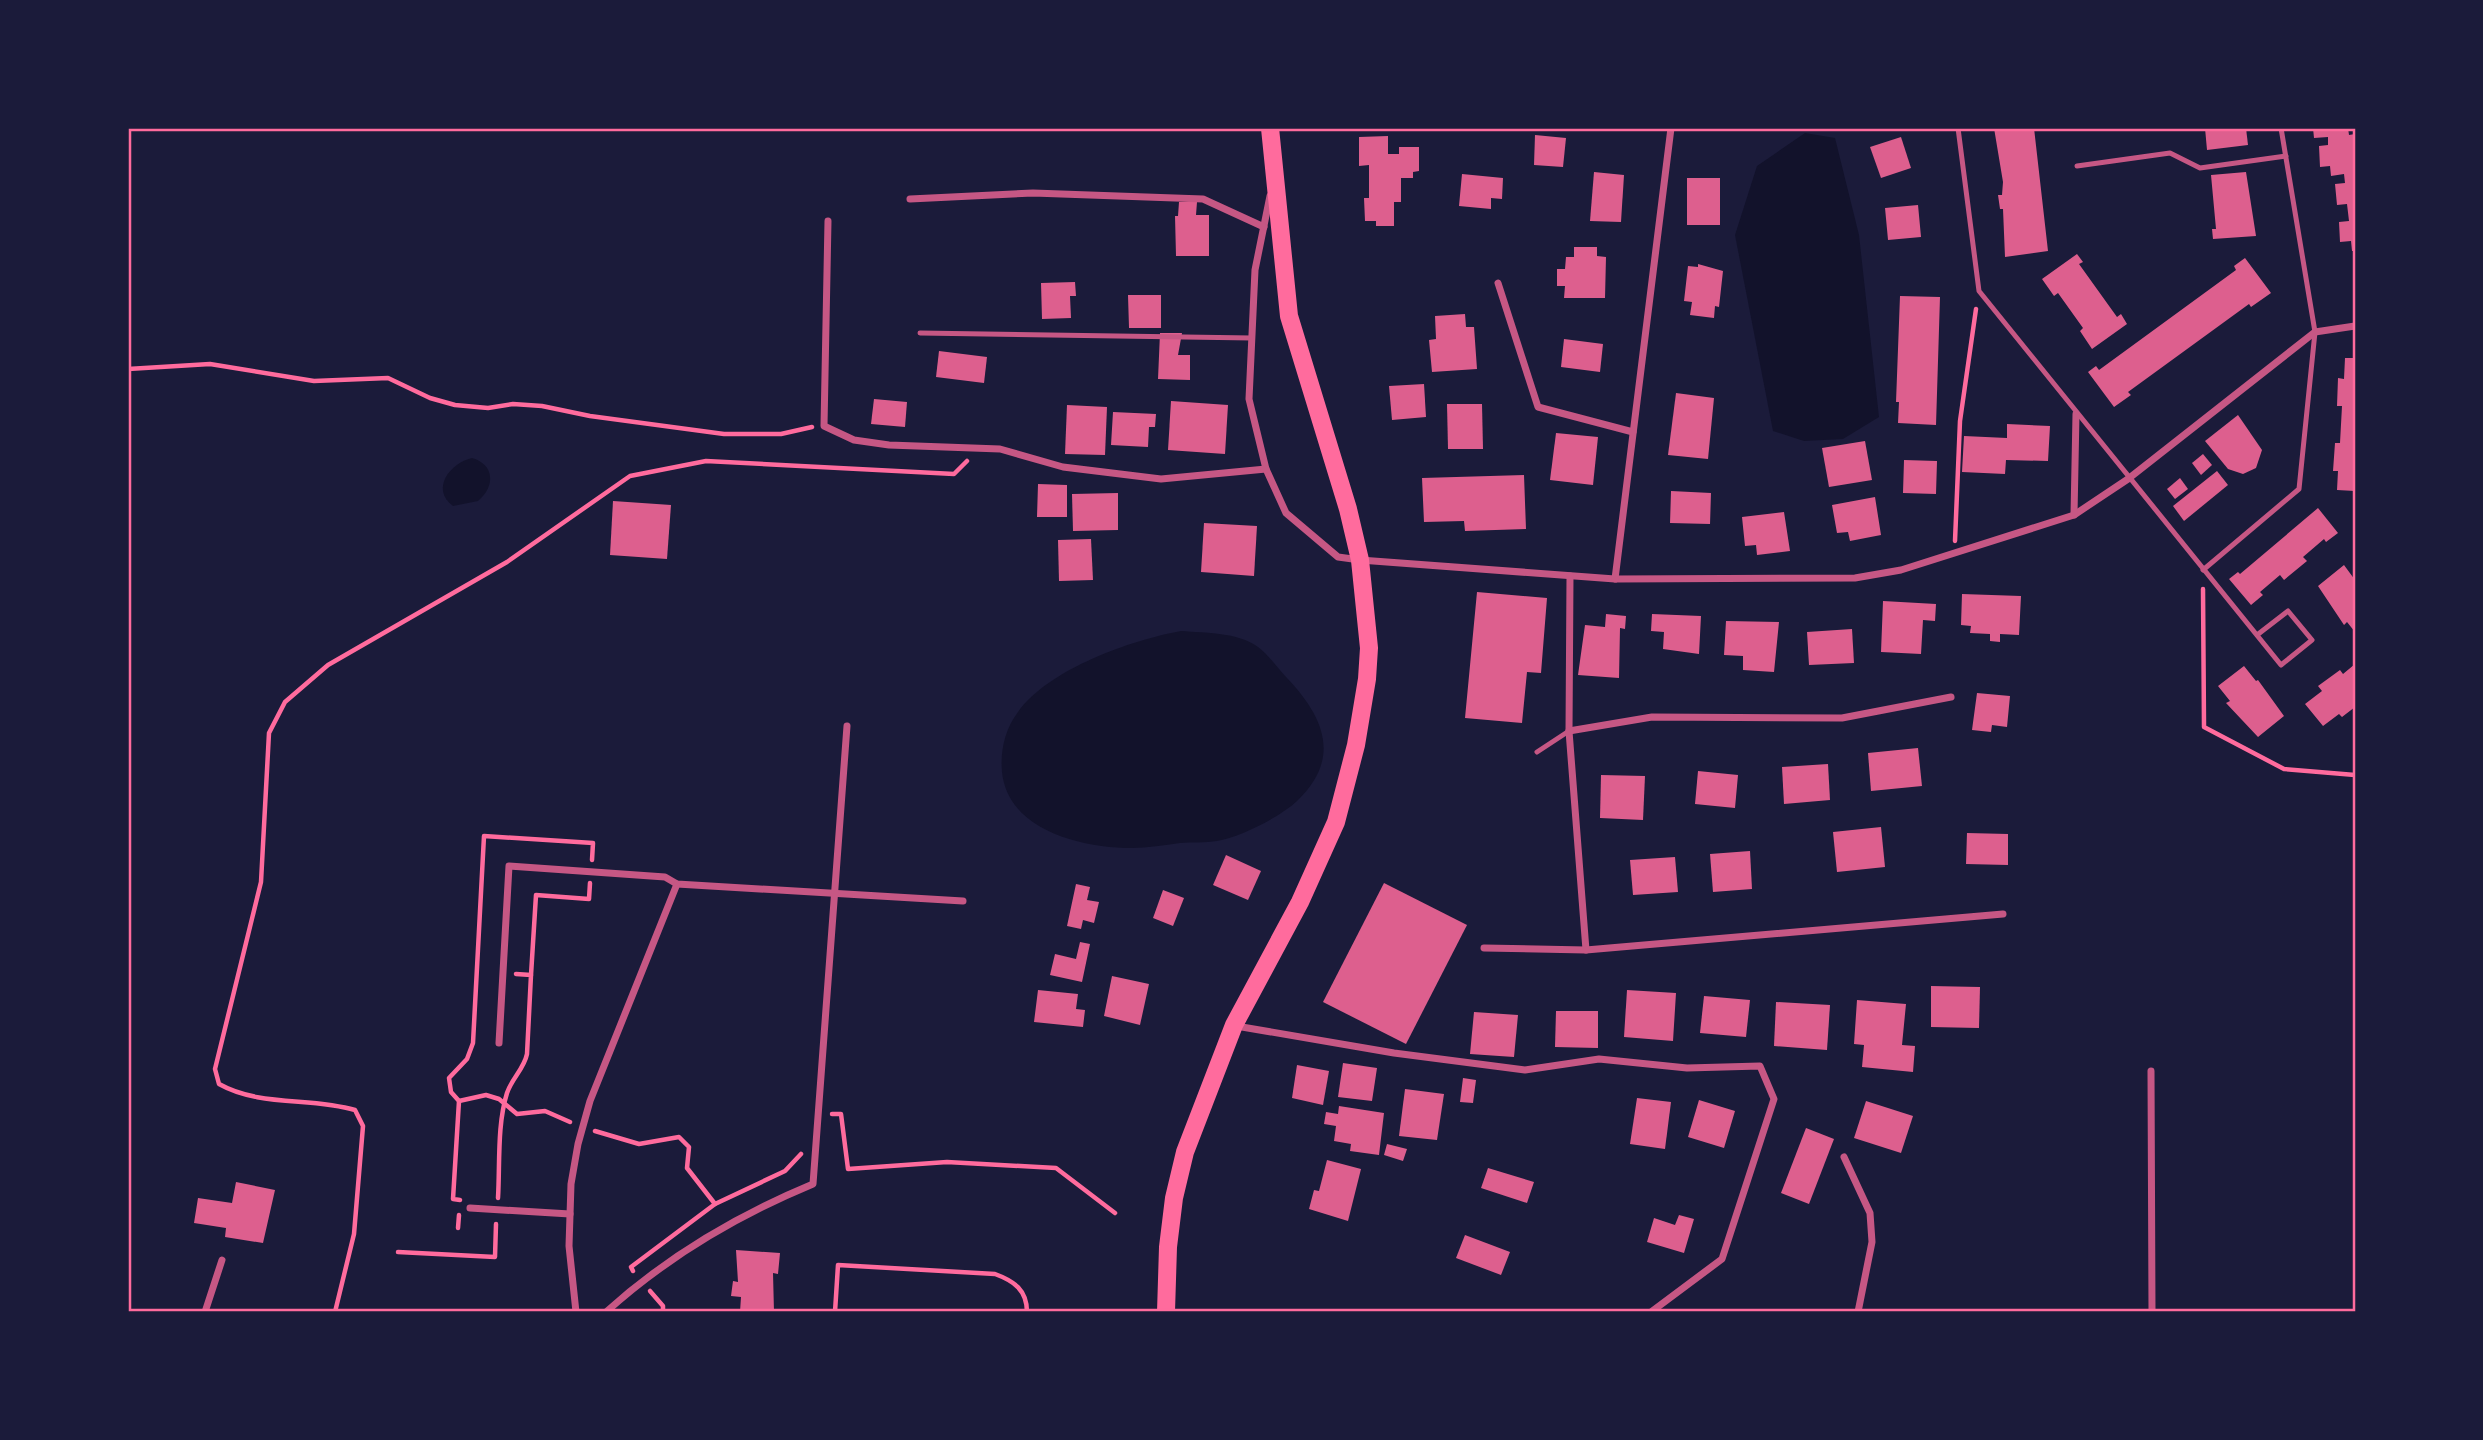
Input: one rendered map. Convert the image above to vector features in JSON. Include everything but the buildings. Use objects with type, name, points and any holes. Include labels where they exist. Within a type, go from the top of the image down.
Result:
[{"type":"main road","points":[[1166,1312],[1168,1247],[1180,1175],[1209,1086],[1234,1025],[1300,902],[1336,822],[1356,745],[1367,678],[1369,648],[1360,561],[1348,509],[1289,316],[1270,128]]},
{"type":"street","points":[[1615,579],[1671,128]]},
{"type":"street","points":[[1274,178],[1255,270],[1249,399],[1266,469],[1286,513],[1338,557],[1360,561],[1615,579],[1855,578],[1900,570],[2074,515],[2128,479],[2315,332],[2355,326]]},
{"type":"street","points":[[910,199],[1033,193],[1203,199],[1264,226]]},
{"type":"street","points":[[828,222],[824,426],[854,440],[888,445],[1000,449],[1063,467],[1161,479],[1266,469]]},
{"type":"street","points":[[1498,283],[1538,407],[1633,432]]},
{"type":"street","points":[[2074,515],[2076,414]]},
{"type":"street","points":[[1570,576],[1569,731],[1586,950]]},
{"type":"street","points":[[1569,731],[1652,717],[1842,718],[1951,697]]},
{"type":"street","points":[[606,1312],[641,1281],[717,1229],[813,1184],[847,726]]},
{"type":"street","points":[[499,1043],[509,866],[665,877],[677,884],[962,901]]},
{"type":"street","points":[[576,1312],[569,1246],[571,1184],[583,1127],[590,1101],[677,884]]},
{"type":"street","points":[[1484,948],[1586,950],[2003,914]]},
{"type":"street","points":[[1234,1025],[1394,1053],[1525,1070],[1599,1059],[1686,1068],[1760,1066],[1774,1099],[1722,1259],[1651,1312]]},
{"type":"street","points":[[2151,1071],[2152,1312]]},
{"type":"street","points":[[1844,1157],[1870,1213],[1872,1241],[1858,1312]]},
{"type":"street","points":[[470,1209],[570,1214]]},
{"type":"street","points":[[205,1312],[222,1260]]},
{"type":"lane","points":[[1958,128],[1979,291],[2128,479],[2281,665],[2312,640],[2288,611],[2257,635]]},
{"type":"lane","points":[[2203,570],[2299,489],[2315,332],[2281,128]]},
{"type":"lane","points":[[2077,166],[2170,153],[2200,168],[2286,156]]},
{"type":"lane","points":[[920,333],[1252,338]]},
{"type":"lane","points":[[1537,752],[1569,731]]},
{"type":"path","points":[[1955,554],[1960,421],[1979,291]]},
{"type":"path","points":[[128,369],[210,364],[314,381],[388,378],[430,398],[454,405],[488,408],[513,404],[542,406],[590,416],[723,434],[781,434],[800,427],[824,426]]},
{"type":"path","points":[[335,1312],[354,1234],[363,1126],[355,1110],[330,1103],[276,1100],[230,1091],[219,1084],[215,1069],[261,881],[270,733],[285,702],[328,665],[508,562],[630,476],[706,461],[954,474],[979,448]]},
{"type":"path","points":[[2203,570],[2204,727],[2284,769],[2355,775]]},
{"type":"path","points":[[398,1252],[495,1257],[505,1104],[511,1083],[525,1063],[527,1054],[537,895],[589,899]]},
{"type":"path","points":[[477,973],[531,975]]},
{"type":"path","points":[[459,1101],[486,1095],[505,1104],[517,1114],[545,1111],[613,1139],[639,1144],[679,1136],[689,1147],[687,1168],[715,1204]]},
{"type":"path","points":[[819,1113],[841,1114],[848,1169],[947,1162],[1056,1168],[1115,1213]]},
{"type":"path","points":[[663,1312],[663,1306],[631,1267],[715,1204],[785,1171],[802,1152],[804,1143]]},
{"type":"path","points":[[835,1312],[838,1265],[995,1274],[1015,1282],[1023,1292],[1027,1312]]},
{"type":"shaded area","points":[[1805,133],[1835,138],[1859,235],[1879,417],[1843,439],[1804,441],[1773,431],[1735,235],[1757,166]]},
{"type":"shaded area","points":[[472,458],[485,465],[488,470],[488,489],[478,501],[453,506],[446,499],[443,485],[450,471]]},
{"type":"shaded area","points":[[1181,631],[1221,634],[1250,642],[1266,654],[1300,693],[1318,723],[1323,738],[1320,769],[1311,785],[1290,807],[1270,820],[1248,831],[1212,842],[1138,848],[1113,847],[1071,840],[1033,822],[1018,809],[1007,792],[1002,772],[1004,740],[1018,712],[1050,682],[1092,659],[1139,641]]}]
